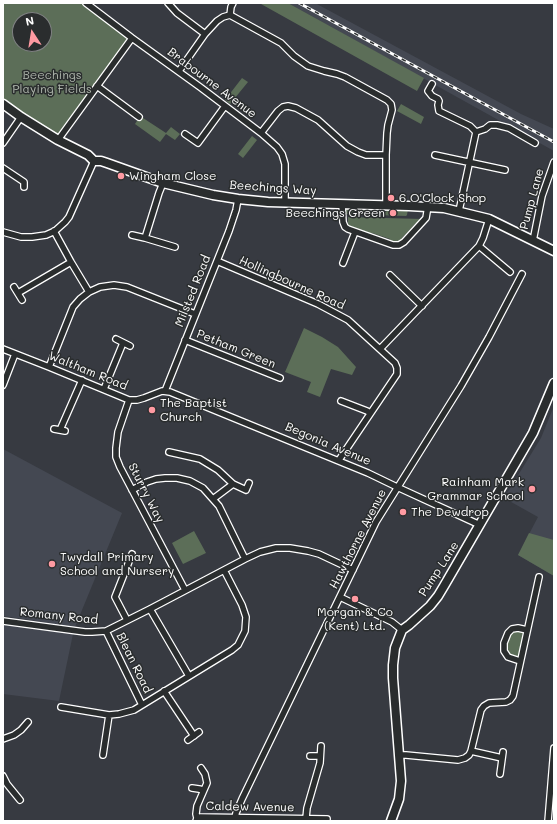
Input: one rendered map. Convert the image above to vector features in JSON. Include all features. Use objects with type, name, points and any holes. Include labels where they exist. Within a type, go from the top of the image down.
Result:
[{"type":"street","name":"Brabourne Avenue","points":[[86,3],[179,71],[260,133],[277,148],[282,154],[286,164],[285,203]]},
{"type":"street","points":[[168,3],[177,14],[205,34]]},
{"type":"street","points":[[230,15],[233,3]]},
{"type":"street","points":[[179,71],[205,34],[217,21],[230,15],[281,43],[294,56],[308,66],[345,77],[390,101],[392,110],[388,125],[386,155],[386,205]]},
{"type":"street","points":[[58,140],[132,38]]},
{"type":"street","points":[[432,84],[428,91],[432,96],[438,99],[439,111],[470,126],[476,132]]},
{"type":"street","points":[[97,86],[139,117]]},
{"type":"street","name":"Beechings Way","points":[[3,104],[58,140],[88,155],[94,161],[101,161],[163,183],[238,199],[285,203],[428,206],[459,211],[489,219],[554,251]]},
{"type":"street","points":[[198,143],[225,106]]},
{"type":"street","points":[[260,133],[283,106],[288,106],[296,108],[318,120],[347,146],[358,152],[366,155],[386,155]]},
{"type":"street","points":[[3,143],[21,117]]},
{"type":"street","points":[[476,132],[485,129],[490,125],[497,125],[509,128],[535,143]]},
{"type":"street","points":[[459,211],[476,132]]},
{"type":"street","points":[[185,134],[204,148]]},
{"type":"street","points":[[435,155],[505,170]]},
{"type":"street","points":[[3,232],[28,237],[42,236],[54,231],[69,217],[94,161]]},
{"type":"street","name":"Pump Lane","points":[[533,241],[542,196],[554,162]]},
{"type":"street","points":[[3,168],[24,182],[24,187]]},
{"type":"street","points":[[145,238],[163,183]]},
{"type":"street","name":"Milsted Road","points":[[165,391],[233,221],[238,199]]},
{"type":"street","points":[[342,204],[343,222],[345,227],[392,245],[399,245],[404,242],[426,218],[428,206]]},
{"type":"street","points":[[380,349],[479,246],[486,231],[489,219]]},
{"type":"street","points":[[54,231],[90,292]]},
{"type":"street","points":[[343,263],[356,232]]},
{"type":"street","points":[[132,235],[175,247]]},
{"type":"street","points":[[479,246],[519,280]]},
{"type":"street","name":"Hollingbourne Road","points":[[217,261],[318,304],[348,320],[395,363],[397,374],[339,460]]},
{"type":"street","points":[[18,293],[71,262]]},
{"type":"street","name":"Hawthorne Avenue","points":[[235,818],[242,799],[376,522],[461,386],[522,274]]},
{"type":"street","points":[[390,275],[422,306]]},
{"type":"street","points":[[49,367],[74,307],[80,299],[100,287],[114,285],[127,287],[195,314]]},
{"type":"street","points":[[14,287],[22,300]]},
{"type":"street","points":[[116,340],[130,346]]},
{"type":"street","name":"Petham Green","points":[[185,340],[280,378]]},
{"type":"street","points":[[104,390],[123,343]]},
{"type":"street","name":"Waltham Road","points":[[3,349],[129,400],[137,400],[160,391],[165,391]]},
{"type":"street","points":[[3,385],[16,354]]},
{"type":"street","points":[[54,429],[63,431],[82,380]]},
{"type":"street","name":"Pump Lane","points":[[402,630],[408,627],[438,596],[533,433],[554,383]]},
{"type":"street","name":"Begonia Avenue","points":[[165,391],[339,460],[480,524]]},
{"type":"street","name":"Sturry Way","points":[[129,400],[118,432],[116,457],[120,468],[185,590]]},
{"type":"street","points":[[341,401],[370,413]]},
{"type":"street","points":[[169,452],[200,459],[218,470],[233,484],[246,490],[249,483]]},
{"type":"street","points":[[132,490],[147,482],[165,478],[177,478],[203,488],[219,506],[245,559]]},
{"type":"street","points":[[213,499],[233,484]]},
{"type":"street","name":"Romany Road","points":[[3,620],[85,632],[106,631],[245,559],[266,550],[280,548],[290,548],[313,552],[353,570]]},
{"type":"street","points":[[127,620],[115,596],[132,554]]},
{"type":"street","points":[[61,707],[109,715],[134,710],[232,650],[238,644],[245,631],[246,616],[242,604],[224,570]]},
{"type":"street","points":[[399,755],[458,760],[469,755],[481,710],[484,706],[490,703],[506,702],[513,696],[539,577]]},
{"type":"street","points":[[340,597],[392,622],[402,630],[395,648],[393,665],[401,781],[398,803],[391,821]]},
{"type":"street","points":[[150,609],[189,676]]},
{"type":"street","points":[[520,661],[508,657],[504,651],[504,643],[508,633],[512,630],[518,628],[527,630]]},
{"type":"street","name":"Blean Road","points":[[106,631],[142,705]]},
{"type":"street","points":[[164,691],[197,734],[188,740]]},
{"type":"street","points":[[103,755],[109,715]]},
{"type":"street","points":[[3,739],[22,730],[28,722]]},
{"type":"street","name":"Caldew Avenue","points":[[306,818],[307,808],[320,765],[321,746]]},
{"type":"street","points":[[548,821],[554,748]]},
{"type":"street","points":[[471,751],[502,758]]},
{"type":"street","points":[[500,774],[504,752]]},
{"type":"street","points":[[310,756],[320,756]]},
{"type":"street","points":[[197,820],[196,807],[207,783],[205,774],[201,768]]},
{"type":"street","points":[[3,776],[7,784],[20,800]]},
{"type":"street","points":[[192,788],[203,790]]},
{"type":"street","name":"Caldew Avenue","points":[[197,820],[200,817],[327,818]]},
{"type":"shaded area","points":[[288,3],[315,3],[521,114],[554,129],[554,151]]},
{"type":"shaded area","name":"Rainham Mark Grammar School","points":[[554,406],[554,576],[518,555],[538,517],[504,498],[541,438]]},
{"type":"shaded area","name":"Twydall Primary School and Nursery","points":[[3,449],[122,513],[75,627],[3,616]]},
{"type":"shaded area","points":[[3,625],[73,634],[59,701],[3,694]]},
{"type":"green space","name":"Beechings Playing Fields","points":[[3,3],[86,3],[132,38],[58,140],[3,104]]},
{"type":"green space","points":[[261,3],[288,3],[424,78],[417,91]]},
{"type":"green space","points":[[242,78],[248,82],[230,104],[225,100]]},
{"type":"green space","points":[[401,104],[424,117],[421,124],[397,111]]},
{"type":"green space","points":[[140,116],[166,133],[171,127],[180,134],[175,140],[166,134],[160,142],[135,124]]},
{"type":"green space","points":[[252,136],[257,140],[243,158],[238,154]]},
{"type":"green space","points":[[345,206],[359,207],[368,209],[368,211],[386,212],[388,209],[408,209],[406,216],[346,214]]},
{"type":"green space","points":[[348,217],[423,219],[419,223],[416,223],[402,238],[403,240],[396,243],[390,241],[390,239],[372,233],[369,234],[350,227],[348,225]]},
{"type":"green space","points":[[304,328],[338,347],[356,367],[352,375],[331,369],[320,397],[307,392],[311,382],[285,372]]},
{"type":"green space","points":[[194,531],[206,553],[183,564],[172,543]]},
{"type":"green space","points":[[529,533],[554,540],[554,576],[518,555]]},
{"type":"green space","points":[[512,629],[527,630],[520,661],[508,657],[504,643]]},
{"type":"railway","points":[[299,3],[554,142]]},
{"type":"place","name":"Wingham Close","points":[[121,176]]},
{"type":"place","name":"6 O'Clock Shop","points":[[391,198]]},
{"type":"place","name":"Beechings Green","points":[[393,213]]},
{"type":"place","name":"The Baptist Church","points":[[152,410]]},
{"type":"place","name":"Rainham Mark Grammar School","points":[[532,489]]},
{"type":"place","name":"The Dewdrop","points":[[403,512]]},
{"type":"place","name":"Twydall Primary School and Nursery","points":[[52,564]]},
{"type":"place","name":"Morgan & Co (Kent) Ltd.","points":[[355,599]]}]
